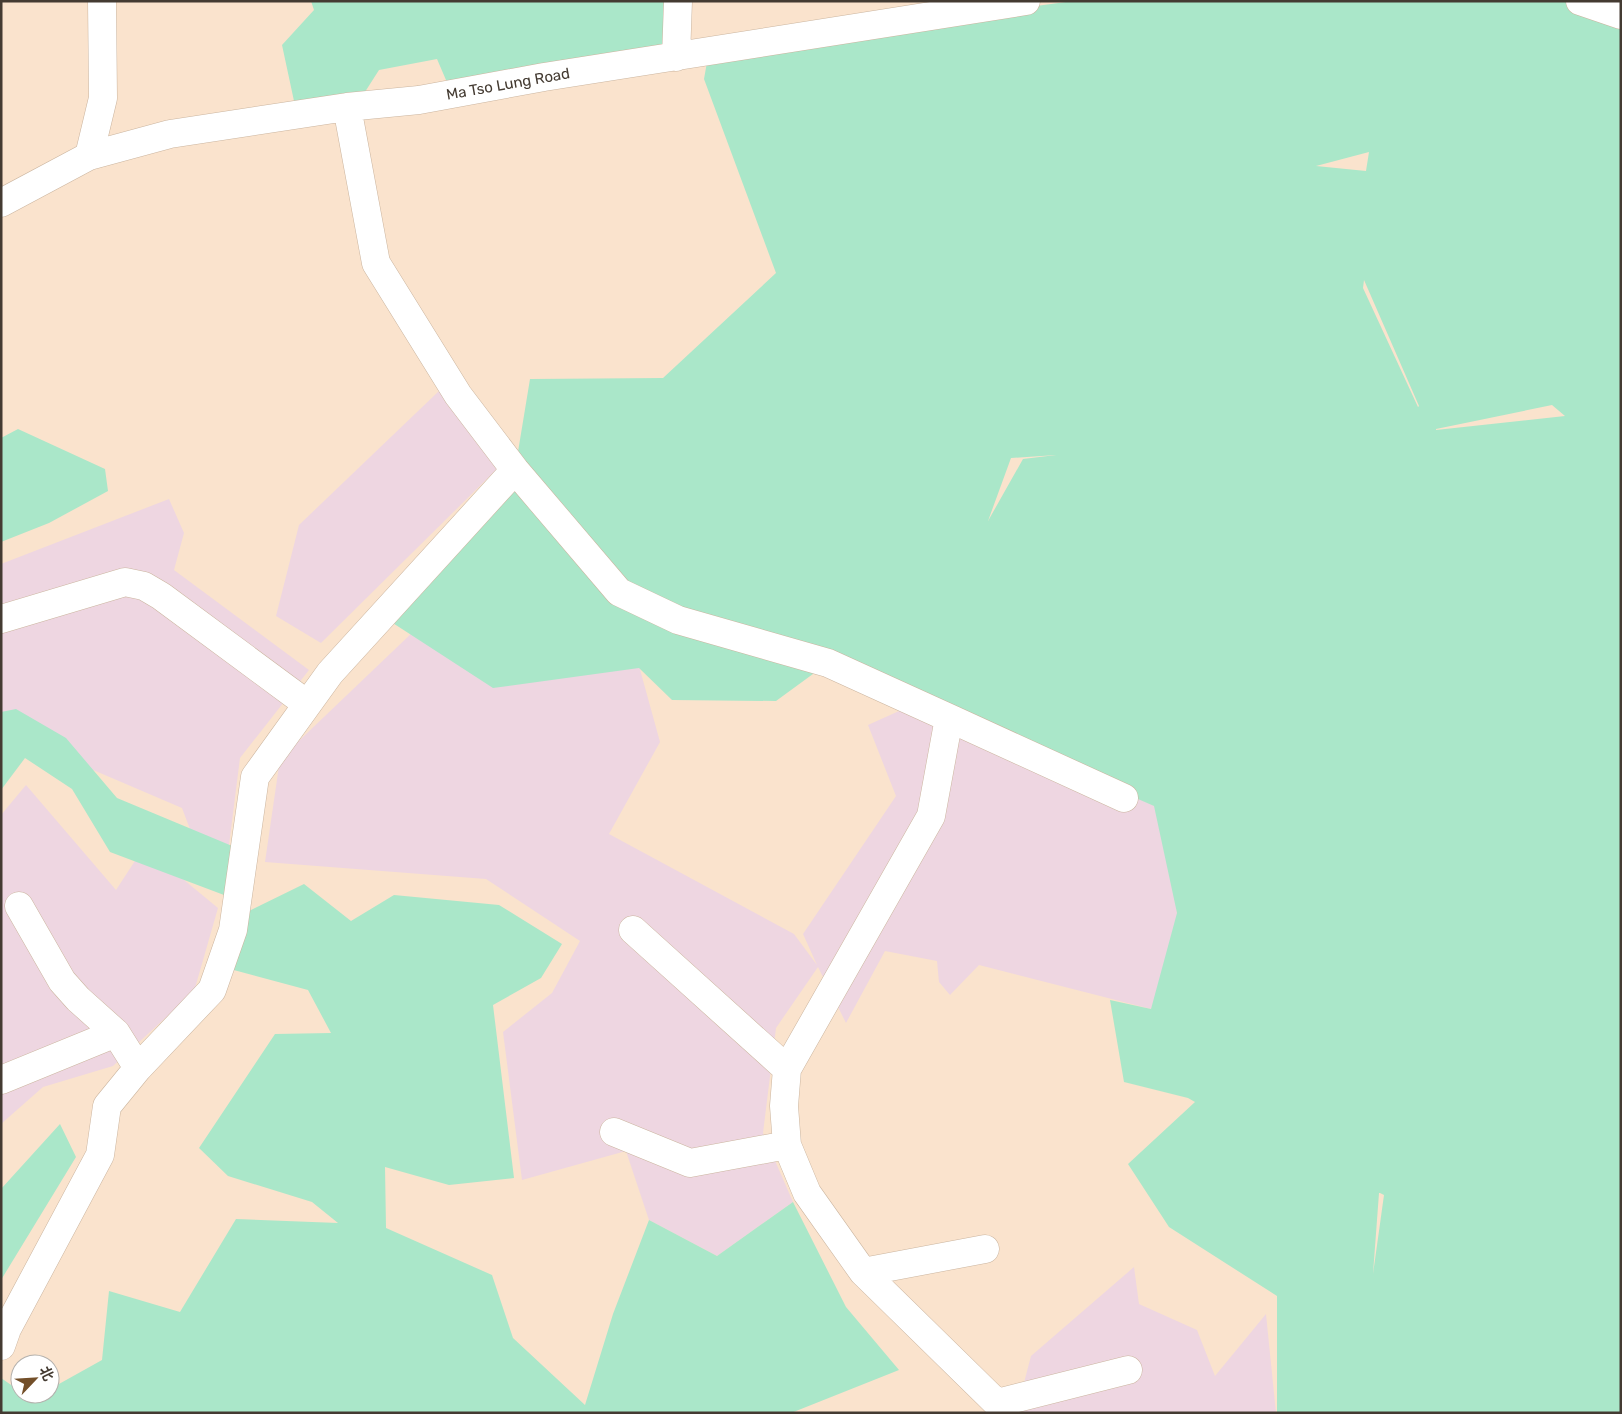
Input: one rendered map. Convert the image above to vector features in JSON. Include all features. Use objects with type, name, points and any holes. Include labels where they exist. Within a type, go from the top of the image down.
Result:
[{"type":"street","points":[[89,156],[103,98],[102,1]]},
{"type":"street","points":[[676,56],[678,1]]},
{"type":"street","name":"Ma Tso Lung Road","points":[[1,203],[89,156],[170,134],[347,107],[419,100],[544,77],[1026,1]]},
{"type":"street","points":[[1580,1],[1621,15]]},
{"type":"street","points":[[347,107],[376,263],[458,395],[515,470],[620,592],[678,620],[828,663],[1124,798]]},
{"type":"street","points":[[1,1346],[7,1329],[100,1155],[107,1106],[138,1068],[212,990],[234,930],[255,777],[330,673],[515,470]]},
{"type":"street","points":[[1,619],[125,582],[144,586],[161,596],[307,704]]},
{"type":"street","points":[[950,718],[931,816],[787,1069],[784,1106],[787,1145],[807,1192],[863,1272],[1002,1408],[1128,1370]]},
{"type":"street","points":[[19,906],[62,982],[116,1033],[138,1068]]},
{"type":"street","points":[[632,930],[787,1069]]},
{"type":"street","points":[[1,1080],[116,1033]]},
{"type":"street","points":[[614,1132],[690,1163],[787,1145]]},
{"type":"street","points":[[863,1272],[985,1248]]},
{"type":"shaded area","points":[[439,391],[498,468],[321,643],[276,616],[299,525]]},
{"type":"shaded area","points":[[169,499],[184,533],[174,570],[309,670],[240,758],[229,845],[196,845],[182,808],[30,743],[1,713],[1,564]]},
{"type":"shaded area","points":[[415,630],[636,655],[660,742],[609,834],[794,934],[817,965],[803,934],[896,796],[868,725],[930,697],[1167,812],[1179,934],[1151,1009],[979,965],[950,995],[939,982],[937,961],[885,951],[846,1023],[818,967],[776,1028],[763,1133],[793,1202],[717,1256],[649,1220],[626,1151],[522,1180],[503,1032],[552,993],[580,941],[486,879],[265,862],[280,759]]},
{"type":"shaded area","points":[[26,785],[116,890],[144,847],[218,908],[195,988],[174,1010],[113,1066],[43,1087],[1,1124],[1,815]]},
{"type":"shaded area","points":[[1134,1267],[1139,1304],[1197,1330],[1215,1376],[1266,1314],[1276,1413],[1016,1413],[1031,1356]]},
{"type":"green space","points":[[311,1],[681,1],[676,57],[452,94],[437,59],[379,70],[356,106],[297,115],[282,45],[314,10]]},
{"type":"green space","points":[[1073,1],[1621,1],[1621,1413],[1277,1413],[1277,1296],[1169,1227],[1128,1164],[1195,1102],[1188,1098],[1124,1082],[1110,1000],[1151,1009],[1177,913],[1154,806],[828,663],[776,701],[672,700],[639,668],[493,688],[382,616],[515,470],[530,379],[663,378],[776,273],[704,79],[709,51]],"holes":[[[1369,152],[1366,171],[1316,166]],[[1364,280],[1418,407],[1363,288]],[[1552,405],[1565,416],[1436,430]],[[1056,455],[1023,459],[988,521],[1011,458]],[[1379,1193],[1380,1193],[1384,1195],[1373,1274]]]},
{"type":"green space","points":[[18,429],[105,469],[108,491],[49,523],[1,542],[1,438]]},
{"type":"green space","points":[[16,709],[66,738],[117,798],[237,848],[224,895],[110,852],[72,789],[25,758],[1,790],[1,712]]},
{"type":"green space","points":[[304,884],[351,921],[394,895],[499,905],[562,944],[541,978],[493,1005],[514,1178],[449,1185],[385,1167],[386,1228],[492,1275],[513,1338],[585,1405],[613,1314],[649,1220],[717,1256],[793,1202],[846,1307],[899,1370],[791,1413],[1,1413],[1,1378],[10,1384],[10,1404],[60,1404],[60,1383],[102,1360],[109,1291],[180,1312],[236,1219],[338,1223],[312,1202],[228,1176],[199,1148],[275,1034],[331,1033],[308,990],[230,969],[247,912]]},
{"type":"green space","points":[[60,1124],[76,1157],[1,1280],[1,1189]]}]
